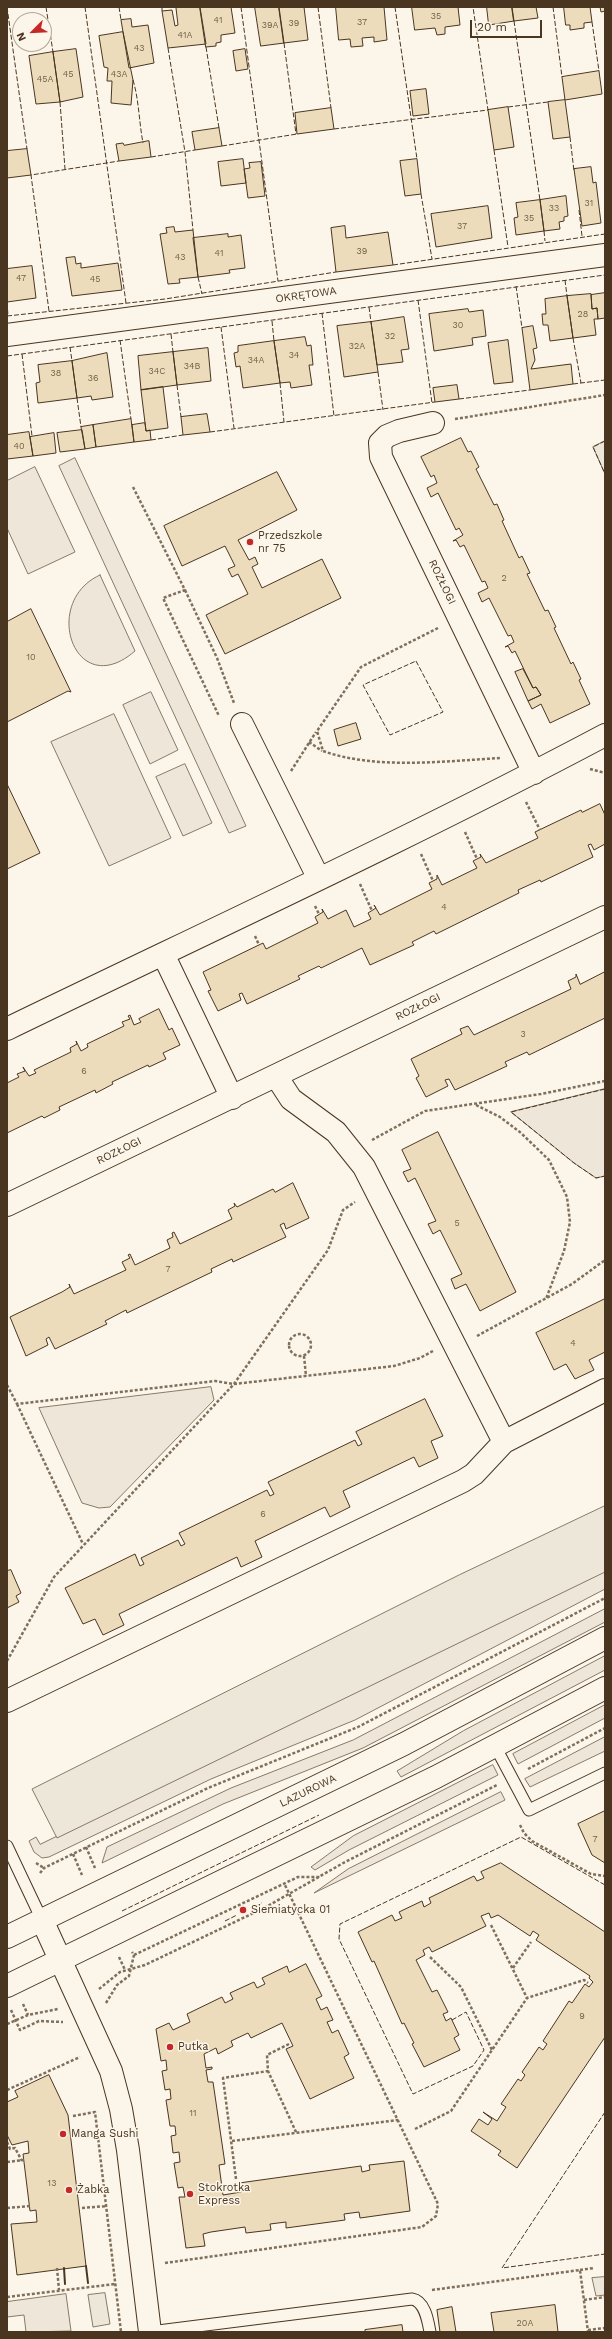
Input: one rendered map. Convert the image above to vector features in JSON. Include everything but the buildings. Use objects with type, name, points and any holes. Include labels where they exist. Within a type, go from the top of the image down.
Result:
[{"type":"street","name":"OKRĘTOWA","points":[[7,335],[605,255]]},
{"type":"street","name":"ROZŁOGI","points":[[433,422],[387,436],[380,443],[381,458],[534,773]]},
{"type":"street","points":[[232,724],[276,793],[310,883]]},
{"type":"street","points":[[7,1029],[534,773],[605,735]]},
{"type":"street","name":"ROZŁOGI","points":[[7,1205],[232,1098],[605,917]]},
{"type":"street","points":[[163,954],[232,1098]]},
{"type":"street","points":[[276,1076],[291,1099],[336,1132],[352,1151],[377,1191],[504,1442]]},
{"type":"street","points":[[7,1701],[463,1481],[474,1474],[504,1442],[605,1390]]},
{"type":"street","name":"LAZUROWA","points":[[7,1937],[404,1744],[605,1638]]},
{"type":"street","points":[[7,1986],[495,1746],[605,1688]]},
{"type":"street","points":[[42,1920],[111,2071],[121,2110],[150,2332]]},
{"type":"lane","points":[[495,1746],[513,1777],[529,1810],[605,1773]]},
{"type":"lane","points":[[7,1846],[42,1920]]},
{"type":"lane","points":[[150,2332],[412,2299],[420,2304],[427,2316],[430,2332]]},
{"type":"path","points":[[433,422],[605,395]]},
{"type":"path","points":[[133,487],[185,590],[217,658],[232,724]]},
{"type":"path","points":[[185,590],[163,598],[232,724]]},
{"type":"path","points":[[276,793],[361,667],[458,618]]},
{"type":"path","points":[[317,731],[322,751]]},
{"type":"path","points":[[309,742],[322,751],[337,756],[405,764],[507,757]]},
{"type":"path","points":[[523,796],[540,830]]},
{"type":"path","points":[[462,825],[477,859]]},
{"type":"path","points":[[418,847],[433,881]]},
{"type":"path","points":[[356,877],[372,911]]},
{"type":"path","points":[[310,883],[308,893],[319,914]]},
{"type":"path","points":[[352,1151],[425,1111],[455,1106],[476,1105],[605,1081]]},
{"type":"path","points":[[476,1105],[500,1117],[522,1133],[549,1160],[567,1197],[570,1222],[564,1252],[546,1299]]},
{"type":"path","points":[[7,1661],[54,1577],[83,1544],[234,1384],[328,1250],[343,1210],[377,1191]]},
{"type":"path","points":[[17,1404],[215,1381],[234,1384],[394,1366],[420,1358],[454,1344],[546,1299],[584,1276],[605,1260]]},
{"type":"path","points":[[304,1356],[298,1356],[290,1350],[291,1339],[296,1335],[302,1335],[310,1342],[308,1352],[304,1356],[306,1376]]},
{"type":"path","points":[[7,1385],[83,1544]]},
{"type":"path","points":[[33,1862],[44,1868],[208,1788],[358,1728],[605,1598]]},
{"type":"path","points":[[99,1990],[125,1970],[146,1965],[290,1895],[345,1862],[513,1777],[605,1728]]},
{"type":"path","points":[[517,1819],[524,1833],[532,1841],[591,1874],[605,1876]]},
{"type":"path","points":[[86,1847],[95,1868]]},
{"type":"path","points":[[73,1854],[82,1874]]},
{"type":"path","points":[[134,1956],[298,1877],[321,1877]]},
{"type":"path","points":[[158,2264],[422,2227],[436,2216],[438,2204],[284,1883]]},
{"type":"path","points":[[491,1925],[527,1998]]},
{"type":"path","points":[[513,1968],[531,1942]]},
{"type":"path","points":[[106,2003],[117,1985],[129,1976],[134,1956],[132,1952]]},
{"type":"path","points":[[430,1957],[461,1987],[492,2050]]},
{"type":"path","points":[[120,1958],[125,1970]]},
{"type":"path","points":[[415,2129],[451,2112],[527,1998],[584,1980],[588,1983]]},
{"type":"path","points":[[23,2004],[28,2015]]},
{"type":"path","points":[[7,2024],[28,2015],[59,2008]]},
{"type":"path","points":[[11,2010],[20,2030],[39,2021],[64,2022]]},
{"type":"path","points":[[289,2044],[267,2055],[268,2071],[296,2132]]},
{"type":"path","points":[[7,2090],[80,2056]]},
{"type":"path","points":[[236,2179],[223,2078],[268,2071]]},
{"type":"path","points":[[73,2116],[95,2112],[121,2332]]},
{"type":"path","points":[[232,2141],[398,2120]]},
{"type":"path","points":[[7,2142],[10,2149],[15,2148],[23,2160],[7,2162]]},
{"type":"path","points":[[7,2208],[30,2206]]},
{"type":"path","points":[[82,2208],[107,2206]]},
{"type":"path","points":[[57,2268],[59,2290]]},
{"type":"path","points":[[426,2291],[594,2268]]},
{"type":"path","points":[[580,2270],[588,2331],[605,2328]]},
{"type":"path","points":[[7,2297],[115,2284]]},
{"type":"path","points":[[584,2300],[605,2297]]},
{"type":"shaded area","points":[[605,441],[605,474],[593,447]]},
{"type":"shaded area","points":[[75,458],[246,826],[229,833],[59,466]]},
{"type":"shaded area","points":[[35,467],[75,552],[28,574],[7,528],[7,481]]},
{"type":"shaded area","points":[[100,575],[135,651],[114,664],[96,665],[82,657],[72,643],[69,625],[72,606],[82,588]]},
{"type":"shaded area","points":[[151,692],[178,750],[150,764],[123,705]]},
{"type":"shaded area","points":[[114,714],[171,838],[109,866],[51,742]]},
{"type":"shaded area","points":[[185,764],[212,823],[183,836],[156,777]]},
{"type":"shaded area","points":[[605,1089],[605,1176],[596,1178],[574,1163],[511,1112]]},
{"type":"shaded area","points":[[211,1387],[214,1400],[110,1507],[99,1508],[82,1503],[39,1408]]},
{"type":"shaded area","points":[[605,1506],[605,1572],[57,1838],[32,1789],[459,1575]]},
{"type":"shaded area","points":[[605,1569],[605,1589],[355,1720],[211,1779],[49,1857],[42,1858],[34,1852],[29,1841],[36,1837],[40,1844]]},
{"type":"shaded area","points":[[605,1609],[605,1622],[363,1748],[223,1804],[102,1863],[107,1847],[231,1788],[353,1740]]},
{"type":"shaded area","points":[[605,1656],[605,1670],[401,1777],[397,1771],[463,1731]]},
{"type":"shaded area","points":[[605,1705],[605,1718],[518,1764],[513,1754]]},
{"type":"shaded area","points":[[605,1737],[605,1751],[530,1787],[525,1779]]},
{"type":"shaded area","points":[[493,1765],[498,1775],[349,1850],[315,1870],[311,1867],[353,1836]]},
{"type":"shaded area","points":[[501,1792],[505,1800],[314,1893],[348,1869]]},
{"type":"shaded area","points":[[605,2277],[605,2295],[596,2296],[592,2278]]},
{"type":"shaded area","points":[[105,2293],[110,2324],[93,2327],[88,2295]]},
{"type":"shaded area","points":[[66,2294],[71,2331],[26,2332],[24,2315],[7,2317],[7,2302]]},
{"type":"fence","points":[[7,7],[27,149]]},
{"type":"fence","points":[[46,7],[53,52]]},
{"type":"fence","points":[[85,7],[126,303]]},
{"type":"fence","points":[[119,7],[121,20]]},
{"type":"fence","points":[[241,7],[278,281]]},
{"type":"fence","points":[[318,7],[331,108]]},
{"type":"fence","points":[[395,7],[417,159]]},
{"type":"fence","points":[[334,129],[488,110],[473,7]]},
{"type":"fence","points":[[553,7],[562,77]]},
{"type":"fence","points":[[514,21],[540,200]]},
{"type":"fence","points":[[592,22],[599,71]]},
{"type":"fence","points":[[284,43],[296,134]]},
{"type":"fence","points":[[206,47],[219,128]]},
{"type":"fence","points":[[168,48],[185,152],[193,230]]},
{"type":"fence","points":[[133,80],[137,95],[143,143]]},
{"type":"fence","points":[[60,102],[65,169]]},
{"type":"fence","points":[[508,107],[548,102]]},
{"type":"fence","points":[[222,146],[297,134]]},
{"type":"fence","points":[[570,137],[574,171]]},
{"type":"fence","points":[[151,157],[195,150]]},
{"type":"fence","points":[[494,150],[508,247]]},
{"type":"fence","points":[[49,311],[31,175],[119,161]]},
{"type":"fence","points":[[421,194],[432,259]]},
{"type":"fence","points":[[579,210],[582,236]]},
{"type":"fence","points":[[544,231],[545,241]]},
{"type":"fence","points":[[393,265],[605,234]]},
{"type":"fence","points":[[7,316],[165,299],[336,272]]},
{"type":"fence","points":[[7,356],[605,275]]},
{"type":"fence","points":[[198,277],[202,294]]},
{"type":"fence","points":[[565,280],[567,296]]},
{"type":"fence","points":[[516,286],[522,328]]},
{"type":"fence","points":[[418,300],[432,403]]},
{"type":"fence","points":[[7,302],[8,316]]},
{"type":"fence","points":[[369,307],[371,322]]},
{"type":"fence","points":[[322,313],[334,416]]},
{"type":"fence","points":[[272,321],[274,341]]},
{"type":"fence","points":[[221,327],[234,428]]},
{"type":"fence","points":[[171,334],[173,352]]},
{"type":"fence","points":[[573,338],[581,383]]},
{"type":"fence","points":[[120,340],[131,419]]},
{"type":"fence","points":[[70,347],[72,361]]},
{"type":"fence","points":[[22,354],[32,436]]},
{"type":"fence","points":[[378,372],[383,410]]},
{"type":"fence","points":[[573,384],[605,380]]},
{"type":"fence","points":[[280,383],[284,422]]},
{"type":"fence","points":[[177,385],[181,417]]},
{"type":"fence","points":[[459,399],[530,390]]},
{"type":"fence","points":[[77,398],[81,427]]},
{"type":"fence","points":[[210,432],[435,402]]},
{"type":"fence","points":[[151,440],[183,435]]},
{"type":"fence","points":[[605,441],[593,447],[605,474]]},
{"type":"fence","points":[[416,661],[443,712],[390,735],[363,685],[416,661]]},
{"type":"fence","points":[[605,1089],[511,1112],[574,1163],[596,1178],[605,1176]]},
{"type":"fence","points":[[122,1911],[319,1815]]},
{"type":"fence","points":[[452,2020],[466,2012],[484,2050],[473,2066],[413,2094],[339,1939],[340,1924],[521,1837],[605,1885]]},
{"type":"fence","points":[[251,1909],[263,1902]]},
{"type":"fence","points":[[225,1921],[237,1915]]},
{"type":"fence","points":[[605,2112],[502,2268],[605,2254]]},
{"type":"wall","points":[[86,2266],[88,2283]]},
{"type":"wall","points":[[64,2268],[65,2284]]},
{"type":"place","name":"Przedszkole nr 75","points":[[250,542]]},
{"type":"place","name":"Siemiatycka 01","points":[[243,1910]]},
{"type":"place","name":"Putka","points":[[170,2047]]},
{"type":"place","name":"Manga Sushi","points":[[63,2134]]},
{"type":"place","name":"Żabka","points":[[69,2190]]},
{"type":"place","name":"Stokrotka Express","points":[[190,2194]]}]
